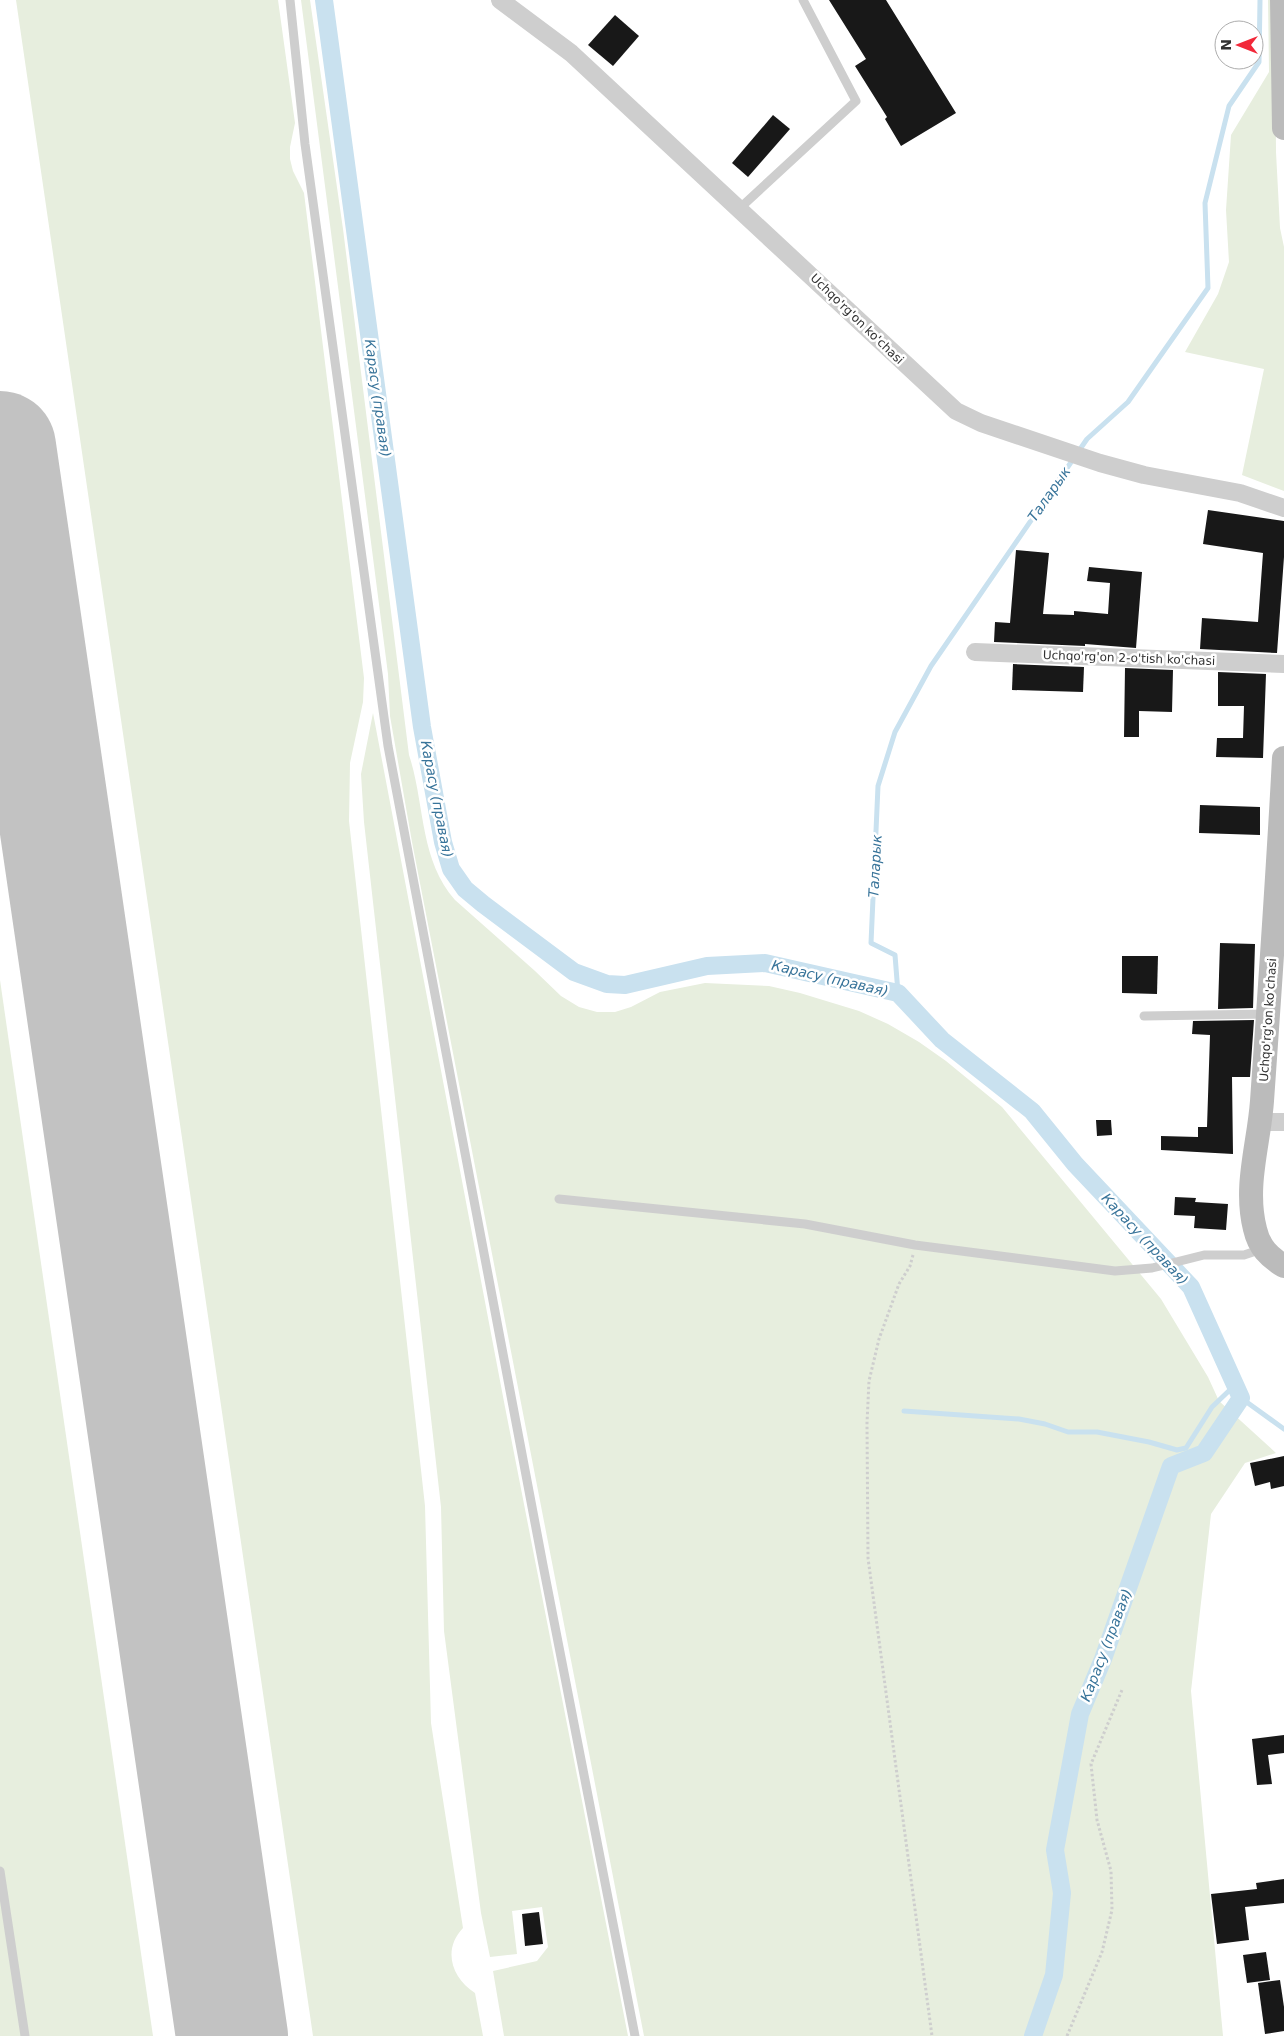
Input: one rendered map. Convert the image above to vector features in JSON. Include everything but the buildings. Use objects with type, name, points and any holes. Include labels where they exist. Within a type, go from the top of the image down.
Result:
[{"type":"street","name":"Uchqo'rg'on ko'chasi","points":[[500,0],[571,53],[740,208],[948,406],[973,420],[1100,463],[1144,475],[1240,492],[1284,508]]},
{"type":"street","points":[[1282,0],[1284,128]]},
{"type":"street","name":"Uchqo'rg'on 2-o'tish ko'chasi","points":[[975,652],[1284,664]]},
{"type":"street","name":"Uchqo'rg'on ko'chasi","points":[[1262,1249],[1255,1229],[1251,1185],[1260,1122],[1282,849],[1284,758]]},
{"type":"street","points":[[1260,1122],[1284,1122]]},
{"type":"street","points":[[1262,1249],[1284,1266]]},
{"type":"lane","points":[[290,0],[305,144],[388,746],[535,1526],[635,2036]]},
{"type":"lane","points":[[740,208],[856,100],[803,0]]},
{"type":"lane","points":[[1144,1016],[1268,1014]]},
{"type":"lane","points":[[559,1199],[804,1224],[915,1245],[1115,1271],[1152,1268],[1204,1255],[1244,1255],[1262,1249]]},
{"type":"lane","points":[[0,1871],[25,2036]]},
{"type":"path","points":[[915,1245],[910,1266],[899,1284],[879,1339],[869,1381],[867,1423],[868,1558],[932,2036]]},
{"type":"path","points":[[1067,2036],[1102,1952],[1112,1910],[1111,1871],[1097,1820],[1091,1764],[1122,1690]]},
{"type":"green space","points":[[16,0],[278,0],[295,123],[290,147],[290,159],[293,171],[304,193],[364,678],[363,702],[350,763],[349,821],[425,1506],[431,1723],[463,1928],[453,1945],[452,1954],[453,1963],[460,1980],[475,1993],[483,2036],[313,2036]]},
{"type":"green space","points":[[301,0],[310,0],[343,229],[409,755],[429,849],[443,884],[455,900],[561,996],[579,1007],[597,1012],[615,1012],[631,1007],[660,992],[705,983],[769,986],[800,993],[859,1011],[888,1024],[919,1042],[946,1061],[1002,1107],[1161,1299],[1208,1377],[1219,1401],[1276,1453],[1245,1463],[1211,1514],[1191,1691],[1223,2036],[644,2036],[412,842],[390,716],[388,674]]},
{"type":"green space","points":[[1268,0],[1275,0],[1276,152],[1280,228],[1284,247],[1284,491],[1242,475],[1264,369],[1185,352],[1218,294],[1229,262],[1226,210],[1231,135],[1269,72]]},
{"type":"green space","points":[[373,713],[505,1407],[628,2036],[504,2036],[493,1971],[537,1961],[548,1947],[542,1907],[512,1911],[517,1954],[490,1957],[481,1913],[444,1631],[441,1507],[364,822],[361,774]]},
{"type":"green space","points":[[0,980],[153,2036],[0,2036]]},
{"type":"waterway","name":"Карасу (правая)","points":[[324,0],[422,727],[443,842],[451,869],[465,889],[574,972],[607,984],[625,985],[707,966],[765,963],[898,993],[942,1040],[1032,1111],[1075,1164],[1191,1287],[1241,1398],[1204,1453],[1171,1466],[1103,1659],[1080,1714],[1055,1850],[1062,1893],[1054,1975],[1033,2036]]},
{"type":"waterway","name":"Таларык","points":[[898,993],[895,955],[871,943],[878,786],[895,732],[931,666],[1087,439],[1128,402],[1208,288],[1205,203],[1229,106],[1259,62],[1260,0]]},
{"type":"waterway","points":[[904,1411],[1019,1419],[1045,1424],[1068,1432],[1097,1432],[1149,1442],[1177,1450],[1186,1448],[1212,1407],[1235,1385]]},
{"type":"waterway","points":[[1241,1398],[1284,1429]]},
{"type":"runway","points":[[0,447],[232,2036]]}]
